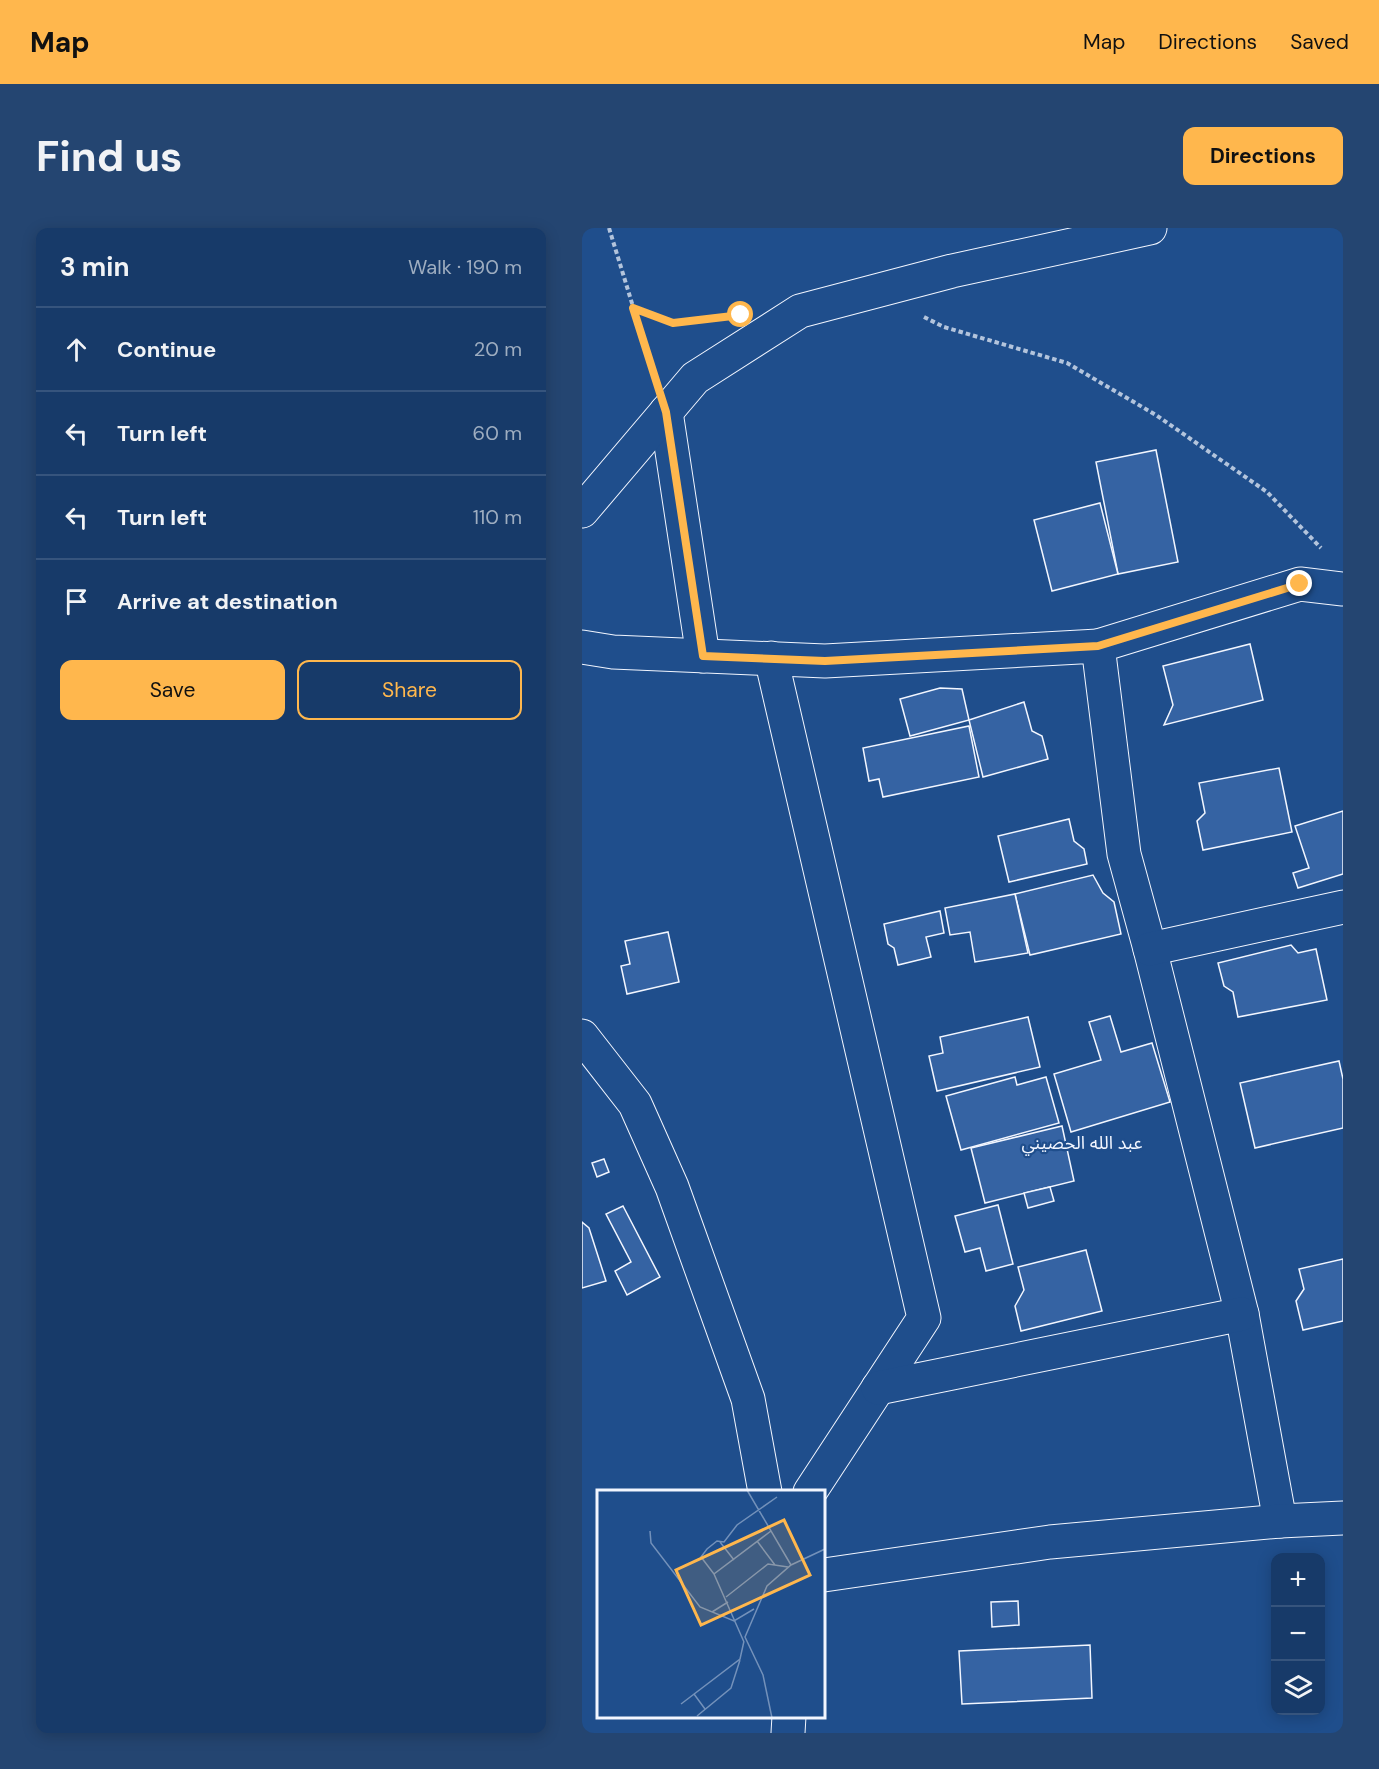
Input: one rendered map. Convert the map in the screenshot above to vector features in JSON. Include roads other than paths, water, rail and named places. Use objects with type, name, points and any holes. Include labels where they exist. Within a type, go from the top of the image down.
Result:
[{"type":"street","points":[[582,512],[694,378],[800,311],[952,272],[1150,228]]},
{"type":"street","points":[[666,412],[703,656]]},
{"type":"street","points":[[582,647],[613,652],[825,661],[1098,646],[1300,584],[1343,588]]},
{"type":"street","points":[[1098,646],[1124,854],[1242,1314],[1280,1521]]},
{"type":"street","points":[[771,658],[924,1318],[811,1490]]},
{"type":"street","points":[[1150,949],[1343,907]]},
{"type":"street","points":[[582,1036],[635,1104],[672,1187],[748,1399],[765,1490]]},
{"type":"street","points":[[878,1388],[1242,1314]]},
{"type":"street","points":[[825,1575],[1050,1542],[1280,1521],[1343,1518]]},
{"type":"street","points":[[788,1733],[789,1718]]},
{"type":"district","name":"عبد الله الحصيني","points":[[1082,1143]]}]
